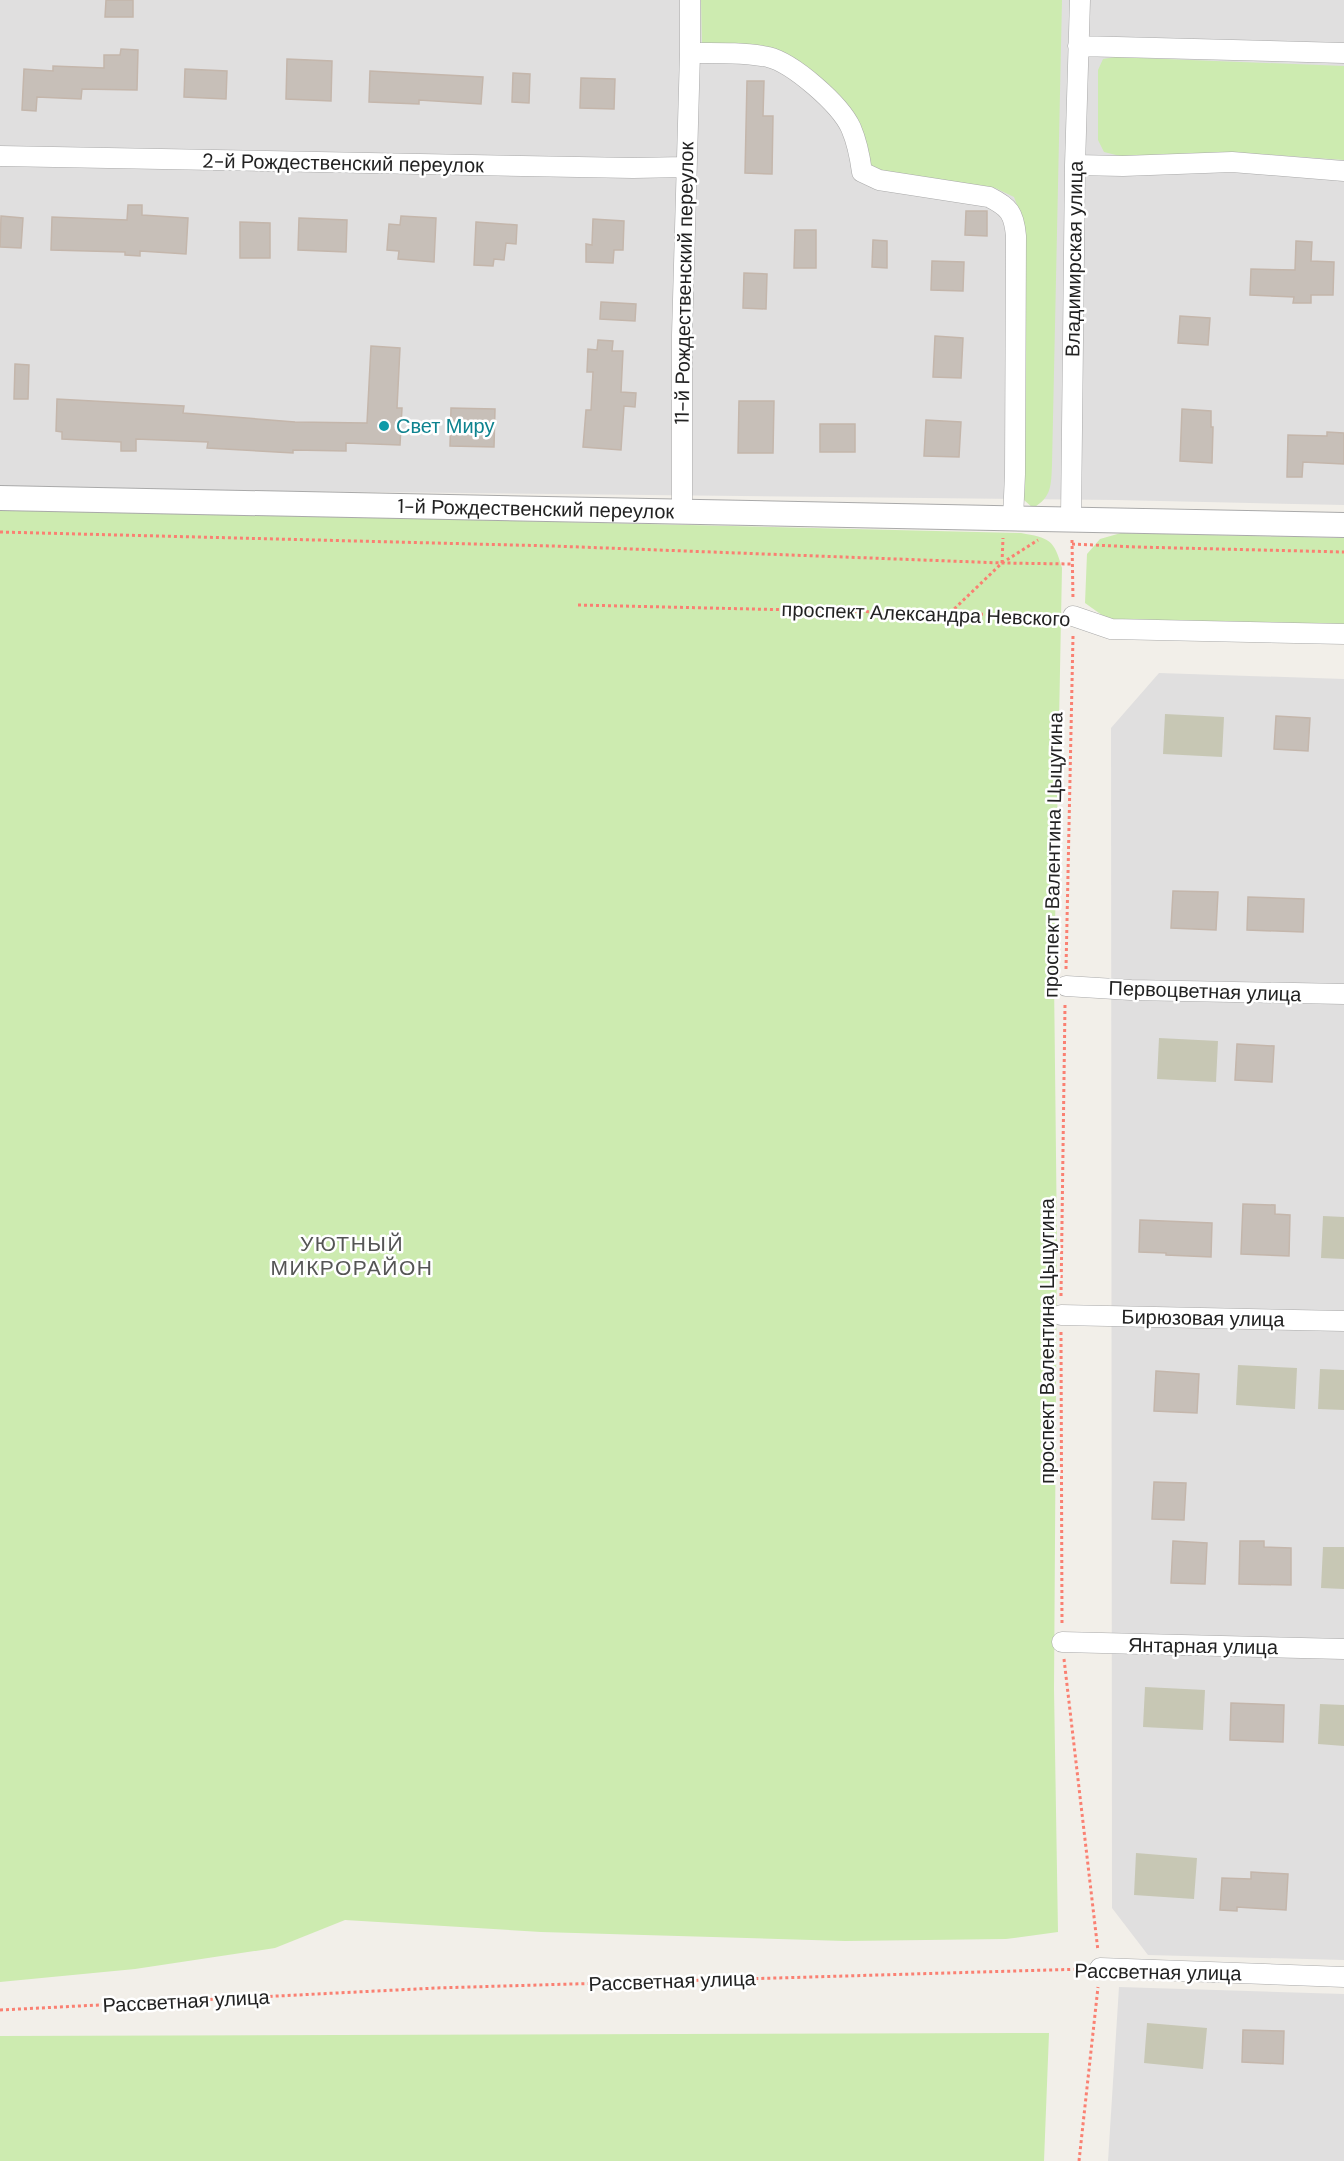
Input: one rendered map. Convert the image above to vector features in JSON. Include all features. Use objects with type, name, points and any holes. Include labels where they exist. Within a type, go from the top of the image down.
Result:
[{"type":"street","name":"11-й Рождественский переулок","points":[[682,512],[685,167],[690,0]]},
{"type":"street","name":"Владимирская улица","points":[[1071,518],[1075,165],[1080,0]]},
{"type":"street","points":[[1078,46],[1344,53]]},
{"type":"street","points":[[690,53],[770,57],[801,72],[850,125],[859,151],[862,172],[879,180],[989,197],[1004,204],[1015,219],[1016,426],[1013,519]]},
{"type":"street","name":"2-й Рождественский переулок","points":[[0,156],[621,168],[685,167]]},
{"type":"street","points":[[1075,165],[1123,166],[1232,162],[1344,171]]},
{"type":"street","name":"1-й Рождественский переулок","points":[[0,498],[1344,525]]},
{"type":"street","name":"проспект Александра Невского","points":[[1073,616],[1111,630],[1344,634]]},
{"type":"street","name":"Первоцветная улица","points":[[1065,986],[1131,990],[1344,994]]},
{"type":"street","name":"Бирюзовая улица","points":[[1061,1315],[1344,1321]]},
{"type":"street","name":"Янтарная улица","points":[[1062,1642],[1344,1649]]},
{"type":"street","name":"Рассветная улица","points":[[1100,1968],[1344,1977]]},
{"type":"path","name":"проспект Валентина Цыцугина","points":[[1071,518],[1073,616],[1061,1315],[1062,1642],[1100,1968],[1079,2161]]},
{"type":"path","points":[[0,532],[539,546],[1072,564]]},
{"type":"path","points":[[950,613],[1002,563],[1041,537]]},
{"type":"path","points":[[1072,544],[1344,552]]},
{"type":"path","name":"проспект Александра Невского","points":[[578,605],[1073,616]]},
{"type":"path","name":"Рассветная улица","points":[[0,2010],[436,1988],[1100,1968]]},
{"type":"shaded area","points":[[0,0],[1344,0],[1344,505],[1116,500],[96,489],[0,494]]},
{"type":"shaded area","points":[[1159,673],[1344,679],[1344,1960],[1148,1955],[1112,1908],[1111,728]]},
{"type":"shaded area","points":[[1165,714],[1224,717],[1222,757],[1163,754]]},
{"type":"shaded area","points":[[1159,1038],[1218,1041],[1216,1082],[1157,1079]]},
{"type":"shaded area","points":[[1323,1216],[1344,1217],[1344,1259],[1321,1258]]},
{"type":"shaded area","points":[[1238,1365],[1297,1368],[1295,1409],[1236,1405]]},
{"type":"shaded area","points":[[1320,1369],[1344,1370],[1344,1410],[1318,1409]]},
{"type":"shaded area","points":[[1323,1547],[1344,1547],[1344,1589],[1321,1588]]},
{"type":"shaded area","points":[[1145,1687],[1205,1690],[1203,1730],[1143,1727]]},
{"type":"shaded area","points":[[1320,1704],[1344,1705],[1344,1746],[1318,1744]]},
{"type":"shaded area","points":[[1136,1853],[1197,1858],[1194,1899],[1134,1895]]},
{"type":"shaded area","points":[[1119,1987],[1344,1994],[1344,2161],[1108,2161]]},
{"type":"shaded area","points":[[1147,2023],[1207,2028],[1203,2069],[1144,2063]]},
{"type":"green space","points":[[701,0],[1062,0],[1052,472],[1047,495],[1033,508],[1024,500],[1022,488],[1026,257],[1023,221],[1014,197],[995,188],[889,175],[870,168],[798,65],[702,46]]},
{"type":"green space","points":[[1115,57],[1344,66],[1344,160],[1259,154],[1120,156],[1104,152],[1098,140],[1098,70],[1103,59]]},
{"type":"green space","points":[[0,511],[106,511],[1021,533],[1038,536],[1049,541],[1053,546],[1062,568],[1054,978],[1057,1243],[1054,1689],[1058,1932],[1006,1939],[845,1941],[541,1932],[345,1920],[275,1948],[135,1969],[0,1982]]},
{"type":"green space","points":[[1121,533],[1344,538],[1344,627],[1118,623],[1106,618],[1085,603],[1087,554],[1100,539]]},
{"type":"green space","points":[[1049,2033],[1044,2161],[0,2161],[0,2036]]},
{"type":"building","points":[[106,0],[133,0],[133,17],[105,17]]},
{"type":"building","points":[[121,49],[138,50],[137,90],[82,89],[81,99],[37,97],[36,111],[22,110],[24,69],[53,71],[53,66],[104,68],[104,55],[120,55]]},
{"type":"building","points":[[287,59],[332,61],[331,101],[286,99]]},
{"type":"building","points":[[185,69],[227,71],[226,99],[184,97]]},
{"type":"building","points":[[370,71],[483,77],[481,104],[419,100],[419,104],[369,102]]},
{"type":"building","points":[[513,73],[530,74],[529,103],[512,102]]},
{"type":"building","points":[[581,78],[615,79],[614,109],[580,108]]},
{"type":"building","points":[[747,81],[764,81],[763,116],[773,116],[772,174],[745,173]]},
{"type":"building","points":[[128,205],[142,205],[142,215],[188,218],[186,254],[140,251],[140,256],[125,255],[125,252],[51,250],[52,217],[127,220]]},
{"type":"building","points":[[966,211],[987,211],[987,236],[965,235]]},
{"type":"building","points":[[1,216],[23,218],[21,248],[0,247]]},
{"type":"building","points":[[401,216],[436,218],[434,262],[398,259],[399,251],[387,250],[389,224],[400,225]]},
{"type":"building","points":[[299,218],[347,220],[346,252],[298,250]]},
{"type":"building","points":[[593,219],[624,221],[623,250],[614,250],[613,263],[586,262],[586,244],[592,245]]},
{"type":"building","points":[[240,222],[270,223],[270,258],[240,258]]},
{"type":"building","points":[[476,222],[517,225],[516,244],[506,243],[504,260],[494,259],[493,266],[474,265]]},
{"type":"building","points":[[795,230],[816,230],[816,268],[794,268]]},
{"type":"building","points":[[873,240],[887,241],[887,268],[872,267]]},
{"type":"building","points":[[1296,241],[1312,242],[1311,261],[1334,262],[1333,295],[1311,295],[1311,303],[1293,303],[1294,297],[1250,295],[1251,269],[1295,270]]},
{"type":"building","points":[[932,261],[964,262],[963,291],[931,290]]},
{"type":"building","points":[[744,273],[767,274],[766,309],[743,308]]},
{"type":"building","points":[[601,302],[636,304],[635,321],[600,319]]},
{"type":"building","points":[[1180,316],[1210,318],[1208,345],[1178,343]]},
{"type":"building","points":[[935,336],[963,338],[961,378],[933,377]]},
{"type":"building","points":[[598,340],[613,341],[612,351],[623,351],[621,392],[636,393],[635,407],[624,406],[621,450],[583,447],[586,410],[591,410],[593,372],[587,372],[588,349],[597,350]]},
{"type":"building","points":[[371,346],[400,348],[397,408],[402,408],[400,445],[346,443],[346,451],[293,450],[293,453],[207,448],[208,442],[136,439],[136,451],[121,451],[121,442],[62,439],[62,432],[56,431],[57,399],[184,406],[183,413],[295,422],[367,423]]},
{"type":"building","points":[[15,364],[29,365],[28,399],[14,399]]},
{"type":"building","points":[[739,401],[774,401],[773,453],[738,453]]},
{"type":"building","points":[[451,408],[495,409],[494,447],[450,446]]},
{"type":"building","points":[[1182,409],[1211,411],[1212,463],[1180,461]]},
{"type":"building","points":[[926,420],[961,422],[959,457],[924,456]]},
{"type":"building","points":[[820,424],[855,424],[855,452],[820,452]]},
{"type":"building","points":[[1327,432],[1344,433],[1344,464],[1303,462],[1302,477],[1287,477],[1288,435],[1327,436]]},
{"type":"building","points":[[1276,716],[1310,718],[1308,751],[1274,749]]},
{"type":"building","points":[[1173,891],[1218,892],[1216,930],[1171,928]]},
{"type":"building","points":[[1248,897],[1304,899],[1303,932],[1247,930]]},
{"type":"building","points":[[1237,1044],[1274,1046],[1272,1082],[1235,1080]]},
{"type":"building","points":[[1243,1204],[1275,1205],[1275,1214],[1290,1215],[1289,1256],[1241,1254]]},
{"type":"building","points":[[1140,1220],[1212,1223],[1211,1257],[1139,1252]]},
{"type":"building","points":[[1156,1371],[1199,1374],[1197,1413],[1154,1411]]},
{"type":"building","points":[[1154,1482],[1186,1483],[1184,1520],[1152,1519]]},
{"type":"building","points":[[1173,1541],[1207,1543],[1205,1584],[1171,1583]]},
{"type":"building","points":[[1240,1541],[1264,1541],[1264,1547],[1291,1548],[1291,1585],[1239,1584]]},
{"type":"building","points":[[1231,1703],[1284,1705],[1283,1742],[1230,1740]]},
{"type":"building","points":[[1251,1872],[1288,1874],[1286,1910],[1237,1907],[1237,1911],[1220,1910],[1222,1878],[1251,1879]]},
{"type":"building","points":[[1243,2030],[1284,2031],[1283,2064],[1242,2062]]},
{"type":"place","name":"Свет Миру","points":[[384,426]]},
{"type":"district","name":"УЮТНЫЙ МИКРОРАЙОН","points":[[352,1256]]}]
